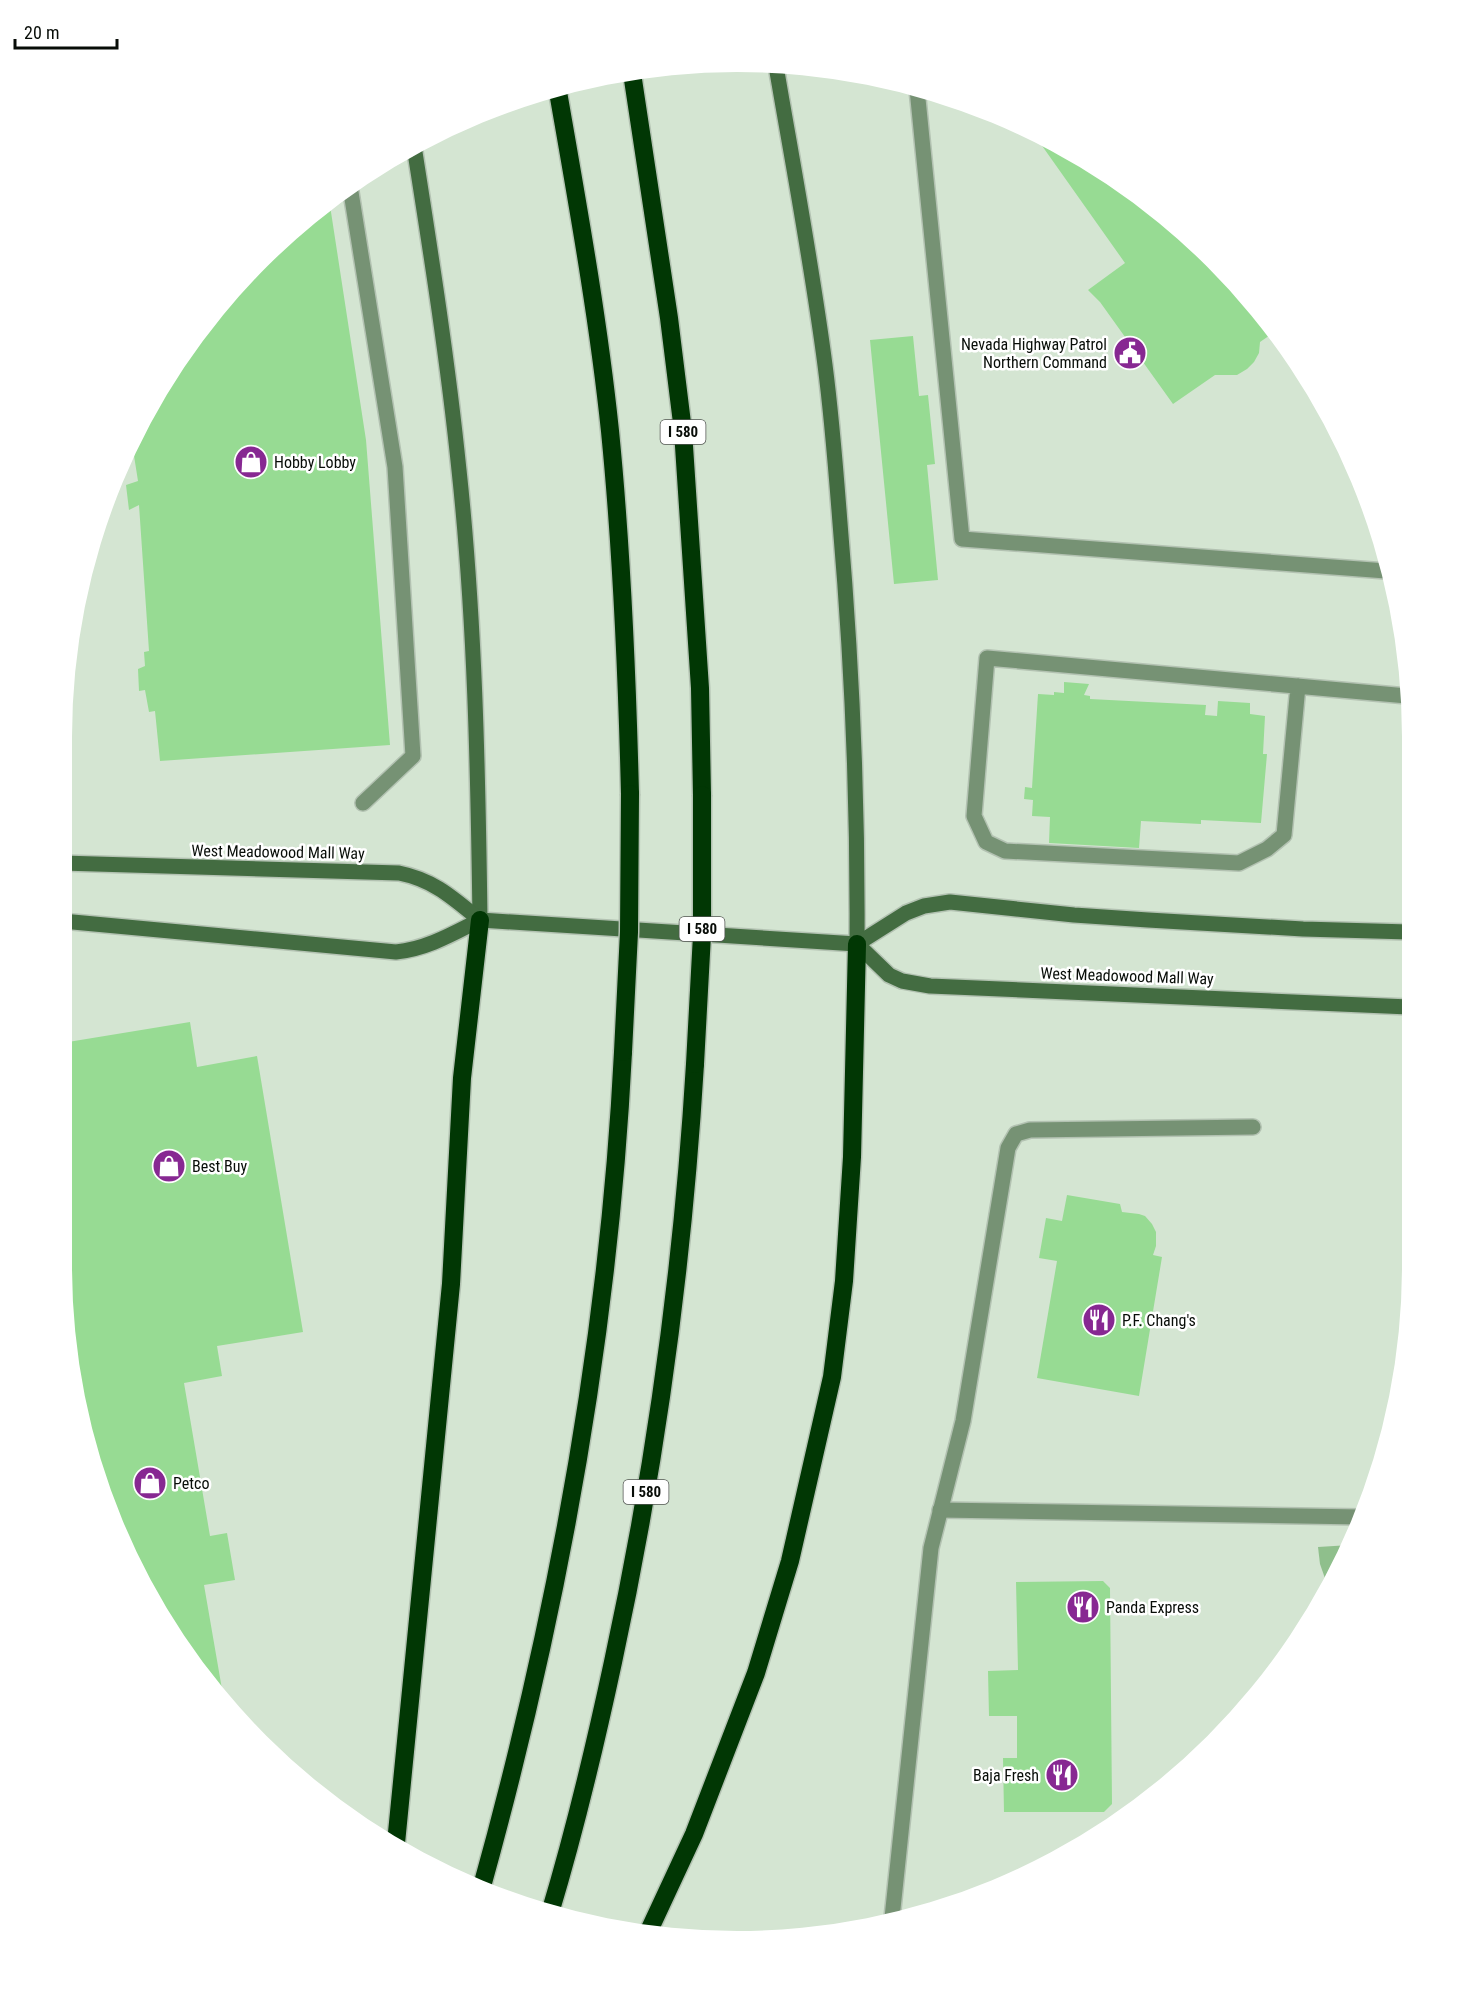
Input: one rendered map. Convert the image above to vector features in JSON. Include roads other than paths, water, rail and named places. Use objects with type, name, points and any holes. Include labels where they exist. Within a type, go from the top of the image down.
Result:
[{"type":"highway","name":"I 580","points":[[552,1904],[601,1716],[628,1591],[660,1411],[676,1292],[689,1167],[702,934],[700,688],[682,431],[669,318],[633,81]]},
{"type":"highway","points":[[484,1880],[525,1723],[551,1611],[582,1432],[599,1311],[620,1119],[629,932],[630,794],[621,568],[610,431],[585,246],[559,97]]},
{"type":"highway","points":[[397,1837],[451,1284],[462,1078],[480,920]]},
{"type":"highway","points":[[652,1925],[694,1834],[756,1673],[790,1561],[832,1377],[844,1281],[852,1156],[857,944]]},
{"type":"main road","points":[[777,73],[812,278],[834,453],[850,653],[858,841],[857,944]]},
{"type":"main road","points":[[416,155],[440,307],[460,483],[472,626],[478,754],[480,920]]},
{"type":"main road","name":"West Meadowood Mall Way","points":[[72,863],[399,873],[419,878],[440,888],[480,920]]},
{"type":"main road","points":[[72,922],[396,952],[411,951],[440,940],[480,920],[857,944],[906,913],[924,906],[950,902],[1148,920],[1402,932]]},
{"type":"main road","name":"West Meadowood Mall Way","points":[[857,944],[889,975],[902,981],[930,986],[1402,1006]]},
{"type":"lane","points":[[918,98],[962,539],[1380,571]]},
{"type":"lane","points":[[352,195],[395,467],[413,756],[363,803]]},
{"type":"lane","points":[[1298,686],[1284,835],[1267,849],[1239,863],[1005,850],[986,842],[974,816],[987,658],[1298,686],[1401,695]]},
{"type":"lane","points":[[893,1912],[931,1548],[963,1421],[1008,1148],[1016,1134],[1030,1130],[1253,1127]]},
{"type":"lane","points":[[940,1510],[1352,1517]]},
{"type":"place","name":"Nevada Highway Patrol Northern Command","points":[[1130,353]]},
{"type":"place","name":"Hobby Lobby","points":[[251,462]]},
{"type":"place","name":"Best Buy","points":[[169,1166]]},
{"type":"place","name":"P.F. Chang's","points":[[1099,1320]]},
{"type":"place","name":"Petco","points":[[150,1483]]},
{"type":"place","name":"Panda Express","points":[[1083,1607]]},
{"type":"place","name":"Baja Fresh","points":[[1062,1775]]}]
